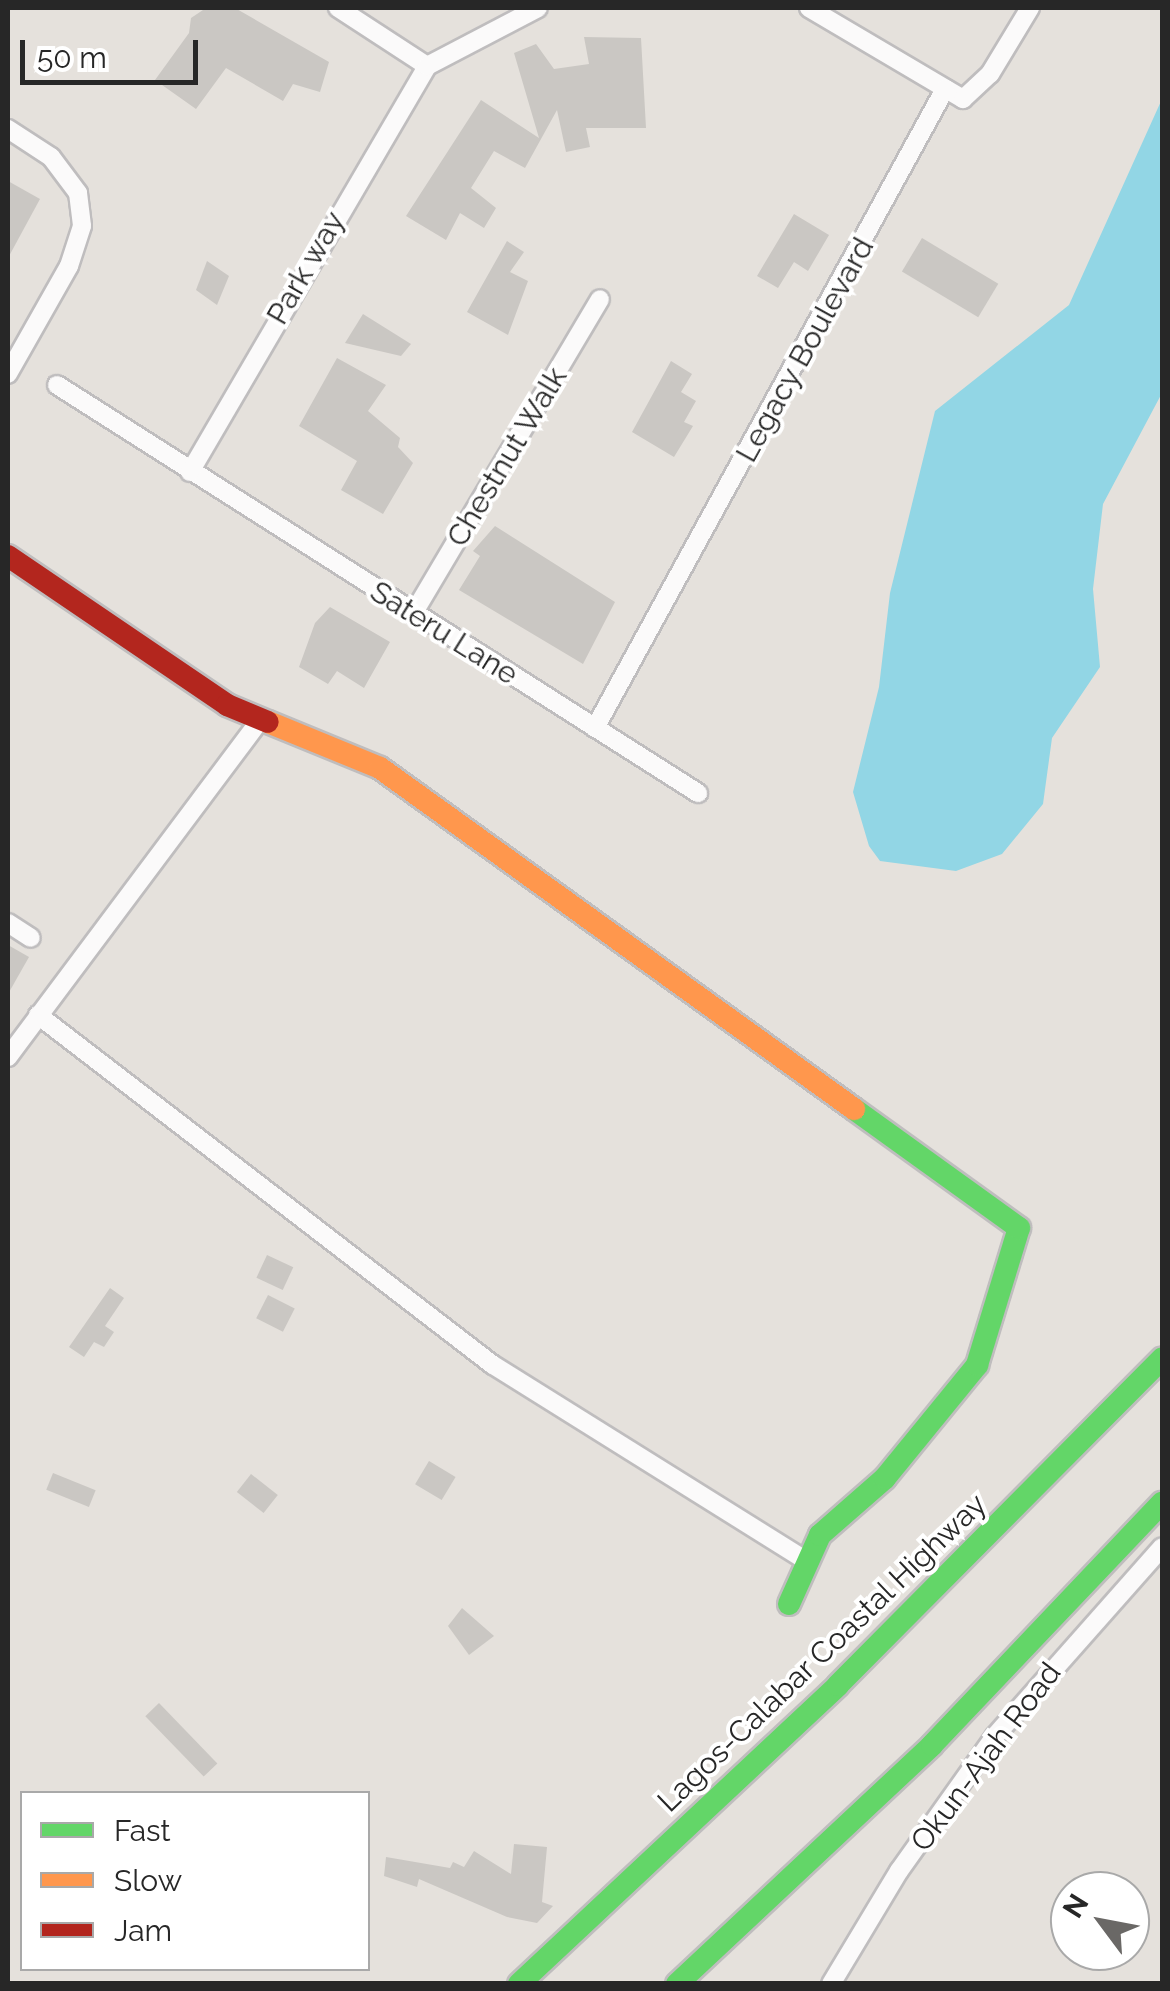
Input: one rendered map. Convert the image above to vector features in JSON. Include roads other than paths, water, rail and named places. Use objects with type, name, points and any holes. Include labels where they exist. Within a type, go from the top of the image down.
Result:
[{"type":"main road","points":[[8,556],[258,722],[380,768],[1019,1228],[978,1365],[885,1478],[820,1535],[789,1604]]},
{"type":"main road","name":"Lagos-Calabar Coastal Highway","points":[[519,1984],[838,1684],[1162,1360]]},
{"type":"main road","points":[[678,1984],[932,1745],[1162,1504]]},
{"type":"street","points":[[338,8],[427,66],[538,8]]},
{"type":"street","points":[[808,8],[963,99],[990,74],[1030,8]]},
{"type":"street","name":"Park way","points":[[190,472],[427,66]]},
{"type":"street","name":"Legacy Boulevard","points":[[595,728],[945,89]]},
{"type":"street","points":[[8,129],[50,157],[78,193],[82,226],[69,266],[8,374]]},
{"type":"street","name":"Chestnut Walk","points":[[413,614],[600,299]]},
{"type":"street","name":"Sateru Lane","points":[[57,385],[698,793]]},
{"type":"street","points":[[8,1057],[258,722]]},
{"type":"street","points":[[8,922],[32,938]]},
{"type":"street","points":[[38,1015],[492,1365],[808,1562]]},
{"type":"street","name":"Okun-Ajah Road","points":[[831,1984],[899,1870],[996,1736],[1162,1547]]},
{"type":"water","points":[[1162,99],[1162,393],[1103,504],[1093,589],[1100,667],[1052,738],[1043,804],[1002,854],[956,871],[880,861],[869,846],[853,792],[879,687],[890,593],[935,411],[1069,305]]}]
